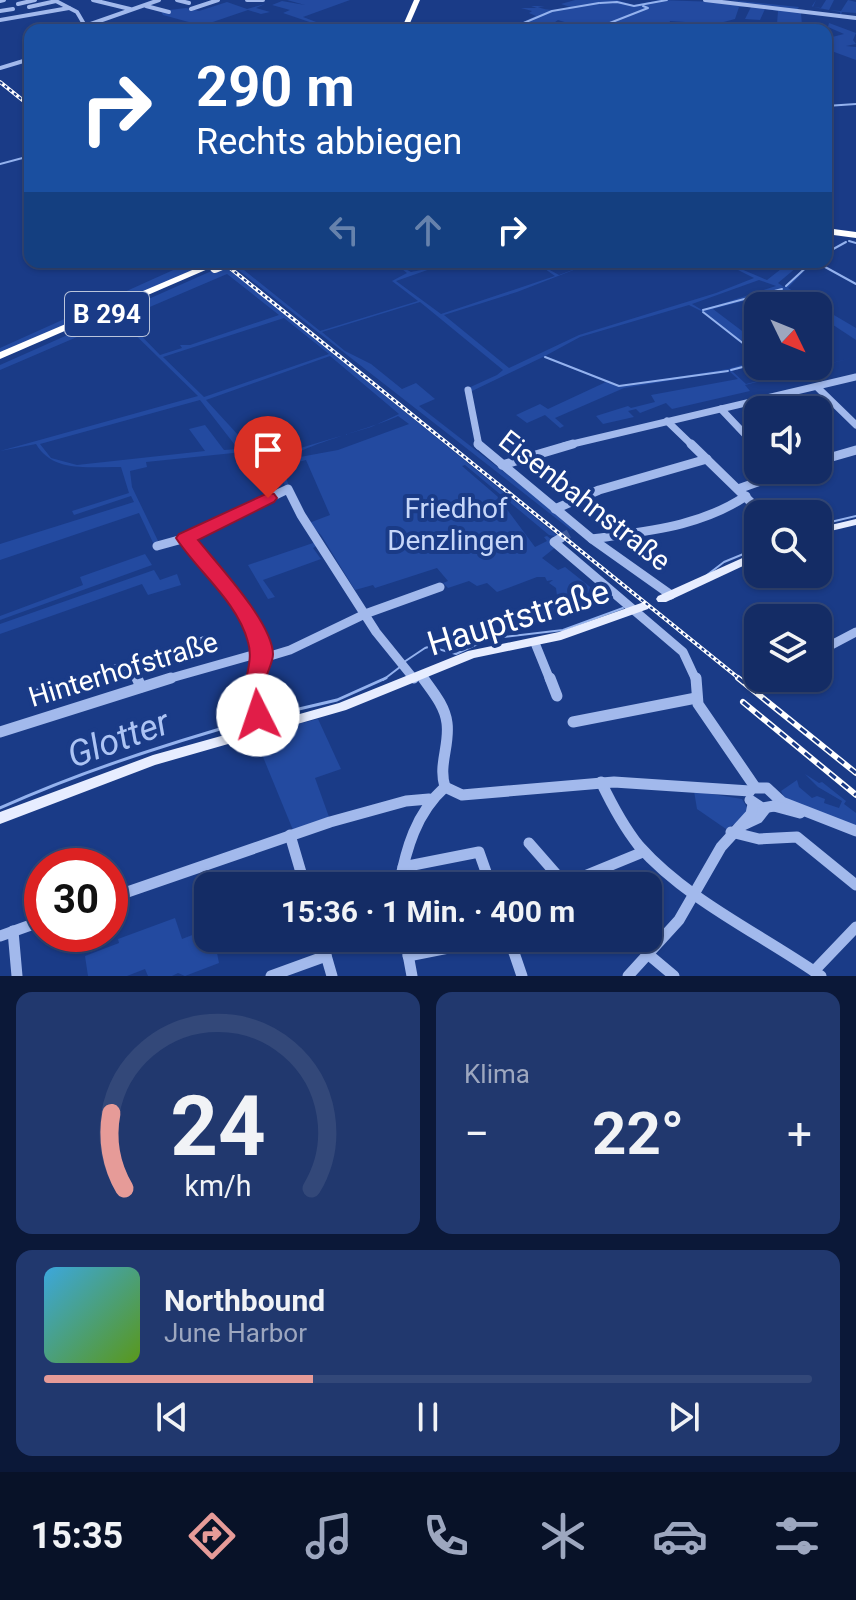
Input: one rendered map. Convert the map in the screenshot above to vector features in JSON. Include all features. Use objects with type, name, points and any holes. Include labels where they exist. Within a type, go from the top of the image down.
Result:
[{"type":"highway","points":[[410,24],[420,0]]},
{"type":"highway","points":[[832,233],[856,237]]},
{"type":"highway","name":"B 294","points":[[0,359],[209,268]]},
{"type":"main road","points":[[832,528],[856,522]]},
{"type":"main road","points":[[666,594],[744,561]]},
{"type":"main road","name":"Hauptstraße","points":[[0,818],[260,722],[335,709],[472,654],[535,643],[635,606]]},
{"type":"street","points":[[18,4],[35,0]]},
{"type":"street","points":[[29,7],[55,0],[77,12],[84,24]]},
{"type":"street","points":[[97,0],[131,10]]},
{"type":"street","points":[[94,24],[159,0]]},
{"type":"street","points":[[177,0],[189,3]]},
{"type":"street","points":[[191,9],[218,0]]},
{"type":"street","points":[[247,0],[263,0]]},
{"type":"street","points":[[705,0],[856,18]]},
{"type":"street","points":[[1,5],[13,9]]},
{"type":"street","points":[[143,5],[169,12]]},
{"type":"street","points":[[119,19],[152,7]]},
{"type":"street","points":[[0,20],[69,8]]},
{"type":"street","points":[[0,68],[24,61]]},
{"type":"street","points":[[779,396],[856,377]]},
{"type":"street","points":[[817,387],[856,425]]},
{"type":"street","name":"Eisenbahnstraße","points":[[468,390],[475,442],[576,530],[666,594]]},
{"type":"street","points":[[502,465],[539,452],[744,404]]},
{"type":"street","points":[[721,409],[744,433]]},
{"type":"street","points":[[667,421],[749,500]]},
{"type":"street","points":[[832,457],[856,450]]},
{"type":"street","points":[[555,509],[599,490],[707,459]]},
{"type":"street","points":[[592,539],[698,521],[726,511],[742,493],[757,484]]},
{"type":"street","points":[[157,546],[186,538],[288,489],[307,525],[365,614],[402,664],[441,702],[447,723],[441,777],[445,787],[462,795],[601,782],[667,783],[754,794],[772,804],[820,816],[856,831]]},
{"type":"street","points":[[186,538],[243,610],[258,638],[262,656],[254,682],[260,722]]},
{"type":"street","name":"Hauptstraße","points":[[558,540],[635,606]]},
{"type":"street","name":"Hinterhofstraße","points":[[0,732],[249,656],[290,650],[365,614],[440,587]]},
{"type":"street","points":[[628,976],[679,920],[735,829],[751,814],[754,794],[745,768],[696,698],[697,679],[690,661],[635,606]]},
{"type":"street","points":[[832,645],[852,634],[856,644]]},
{"type":"street","points":[[35,695],[46,688],[131,665],[198,640]]},
{"type":"street","points":[[535,643],[557,696]]},
{"type":"street","points":[[131,665],[141,687]]},
{"type":"street","points":[[573,722],[696,698]]},
{"type":"street","points":[[601,782],[613,810],[643,852],[694,894],[818,973],[856,927]]},
{"type":"street","points":[[402,872],[407,849],[429,799],[445,787]]},
{"type":"street","points":[[754,794],[772,804]]},
{"type":"street","points":[[128,892],[365,811],[429,799]]},
{"type":"street","points":[[735,829],[758,818],[772,804]]},
{"type":"street","points":[[735,829],[759,839],[797,837],[856,885]]},
{"type":"street","points":[[290,835],[301,872]]},
{"type":"street","points":[[529,843],[552,872]]},
{"type":"street","points":[[403,867],[479,852],[486,872]]},
{"type":"street","points":[[592,872],[643,852]]},
{"type":"street","points":[[6,934],[17,976]]},
{"type":"street","points":[[325,952],[332,976]]},
{"type":"street","points":[[407,952],[412,976]]},
{"type":"street","points":[[408,956],[428,952]]},
{"type":"street","points":[[514,952],[522,976]]},
{"type":"street","points":[[649,955],[674,976]]},
{"type":"street","points":[[271,976],[326,956]]},
{"type":"green space","points":[[287,0],[350,0],[303,17],[321,24],[283,13],[290,10],[272,5],[282,1],[305,5]]},
{"type":"green space","points":[[575,0],[617,0],[633,5],[660,0],[745,3],[730,0],[799,7],[797,10],[839,15],[801,13],[802,24],[777,24],[778,11],[765,9],[760,20],[745,19],[751,7],[739,7],[735,19],[716,24],[670,21],[669,24],[571,24],[558,20],[552,24],[518,24],[536,16],[529,13],[532,11],[521,8],[545,6],[538,7],[549,10],[570,7],[561,4]]},
{"type":"green space","points":[[826,0],[834,0],[829,10],[813,7],[821,8]]},
{"type":"green space","points":[[848,0],[856,2],[856,13],[842,12],[840,15],[840,12],[829,10],[841,11]]},
{"type":"green space","points":[[227,2],[247,9],[265,4],[256,8],[270,12],[261,14],[248,10],[207,24],[196,24],[163,15],[161,11],[186,8],[199,11]]},
{"type":"green space","points":[[832,24],[856,33],[853,40],[856,44],[846,46],[856,47],[856,60],[832,51],[832,37],[844,34],[832,29]]},
{"type":"green space","points":[[178,268],[200,268],[0,354],[0,348]]},
{"type":"green space","name":"Friedhof Denzlingen","points":[[217,268],[227,268],[559,537],[549,535],[465,465],[462,466],[497,496],[535,547],[547,541],[544,537],[547,536],[565,550],[557,546],[542,558],[558,570],[565,567],[594,590],[564,604],[570,613],[552,617],[550,610],[554,606],[549,601],[557,596],[556,588],[549,583],[553,580],[547,581],[545,577],[497,592],[487,583],[477,586],[469,581],[448,588],[443,583],[448,581],[437,568],[375,588],[373,585],[355,590],[321,535],[309,523],[330,515],[306,460],[283,466],[289,487],[286,488],[277,466],[243,452],[146,462],[147,467],[130,471],[132,487],[160,545],[155,547],[139,513],[0,560],[0,544],[134,502],[131,496],[74,515],[72,511],[129,493],[121,467],[85,467],[63,464],[53,460],[44,454],[36,444],[0,451],[198,396],[119,319],[0,370],[0,365]],"holes":[[[227,274],[279,315],[190,345],[180,345],[182,348],[160,355],[124,318]],[[284,318],[329,354],[204,397],[163,357]],[[330,356],[399,414],[377,424],[398,416],[409,424],[338,450],[289,459],[308,448],[348,434],[297,449],[279,462],[251,449],[206,400]],[[200,400],[238,449],[224,450],[205,425],[189,429],[205,451],[77,465],[51,458],[40,444]]]},
{"type":"green space","points":[[236,268],[247,268],[244,270],[320,331],[418,301],[392,281],[407,273],[401,268],[411,272],[433,268],[396,281],[441,314],[555,276],[544,268],[559,275],[579,268],[517,292],[444,315],[509,368],[579,335],[716,293],[754,278],[734,268],[767,280],[782,268],[796,268],[778,283],[784,287],[807,268],[788,288],[795,292],[758,292],[776,286],[759,280],[692,304],[702,310],[744,296],[744,301],[713,309],[744,332],[744,339],[741,340],[744,346],[689,305],[580,337],[545,356],[620,386],[744,364],[744,368],[732,371],[746,384],[765,380],[745,385],[750,391],[672,409],[666,403],[640,413],[636,409],[628,411],[634,417],[603,424],[596,416],[655,402],[651,395],[738,379],[729,371],[624,388],[555,418],[564,426],[560,428],[545,415],[527,423],[516,415],[540,404],[548,409],[606,382],[543,357],[470,392],[466,389],[503,370],[420,302],[322,332],[402,389],[416,383],[435,399],[419,406],[576,528],[571,530]]},
{"type":"green space","points":[[832,314],[856,328],[856,340],[832,324]]},
{"type":"green space","points":[[316,542],[318,545],[313,548],[321,559],[263,580],[275,597],[268,599],[248,565]]},
{"type":"green space","points":[[145,554],[152,565],[0,620],[0,616],[83,585],[80,577]]},
{"type":"green space","points":[[154,570],[160,580],[177,574],[181,585],[148,595],[142,584],[0,634],[0,624]]},
{"type":"green space","points":[[318,719],[341,769],[315,778],[329,817],[293,830],[254,735]]},
{"type":"green space","points":[[805,774],[822,782],[846,801],[844,804],[856,813],[856,829],[787,803],[781,791],[797,780],[799,787],[812,798],[817,796],[825,799],[824,803],[839,808],[842,801],[818,787]]},
{"type":"green space","points":[[694,791],[742,799],[748,809],[743,819],[726,829],[697,809]]},
{"type":"green space","points":[[175,918],[182,939],[194,934],[194,952],[220,952],[217,953],[219,963],[185,976],[178,973],[148,976],[145,969],[127,976],[88,976],[85,956],[95,952],[128,952],[128,935]]},
{"type":"waterway","points":[[600,3],[617,2],[634,6],[667,0]]},
{"type":"waterway","points":[[521,24],[552,11],[599,3]]},
{"type":"waterway","points":[[607,24],[648,8],[643,6]]},
{"type":"waterway","points":[[832,106],[856,104]]},
{"type":"waterway","points":[[0,164],[24,158]]},
{"type":"waterway","points":[[849,241],[856,243]]},
{"type":"waterway","points":[[832,250],[846,242]]},
{"type":"waterway","points":[[786,286],[806,268]]},
{"type":"waterway","points":[[827,268],[856,284]]},
{"type":"waterway","points":[[703,310],[782,289]]},
{"type":"waterway","points":[[703,312],[744,344]]},
{"type":"waterway","points":[[545,357],[619,386],[728,371]]},
{"type":"waterway","points":[[731,370],[744,367]]},
{"type":"waterway","name":"Glotter","points":[[832,522],[856,516]]},
{"type":"waterway","name":"Glotter","points":[[707,575],[724,562],[744,554]]},
{"type":"waterway","name":"Glotter","points":[[404,662],[425,648],[456,638],[486,639],[563,630],[623,608]]},
{"type":"waterway","name":"Glotter","points":[[431,647],[456,654],[484,641]]},
{"type":"waterway","name":"Glotter","points":[[385,678],[400,667]]},
{"type":"waterway","name":"Glotter","points":[[265,717],[337,700],[385,678]]},
{"type":"waterway","name":"Glotter","points":[[0,808],[126,759],[255,719]]},
{"type":"tunnel","points":[[561,538],[572,532]]},
{"type":"railway","points":[[0,82],[24,101]]},
{"type":"railway","points":[[230,268],[741,680]]},
{"type":"railway","points":[[738,678],[856,773]]},
{"type":"railway","points":[[743,702],[856,795]]},
{"type":"route","points":[[258,715],[254,682],[262,656],[258,638],[225,584],[186,538],[268,498]]}]
